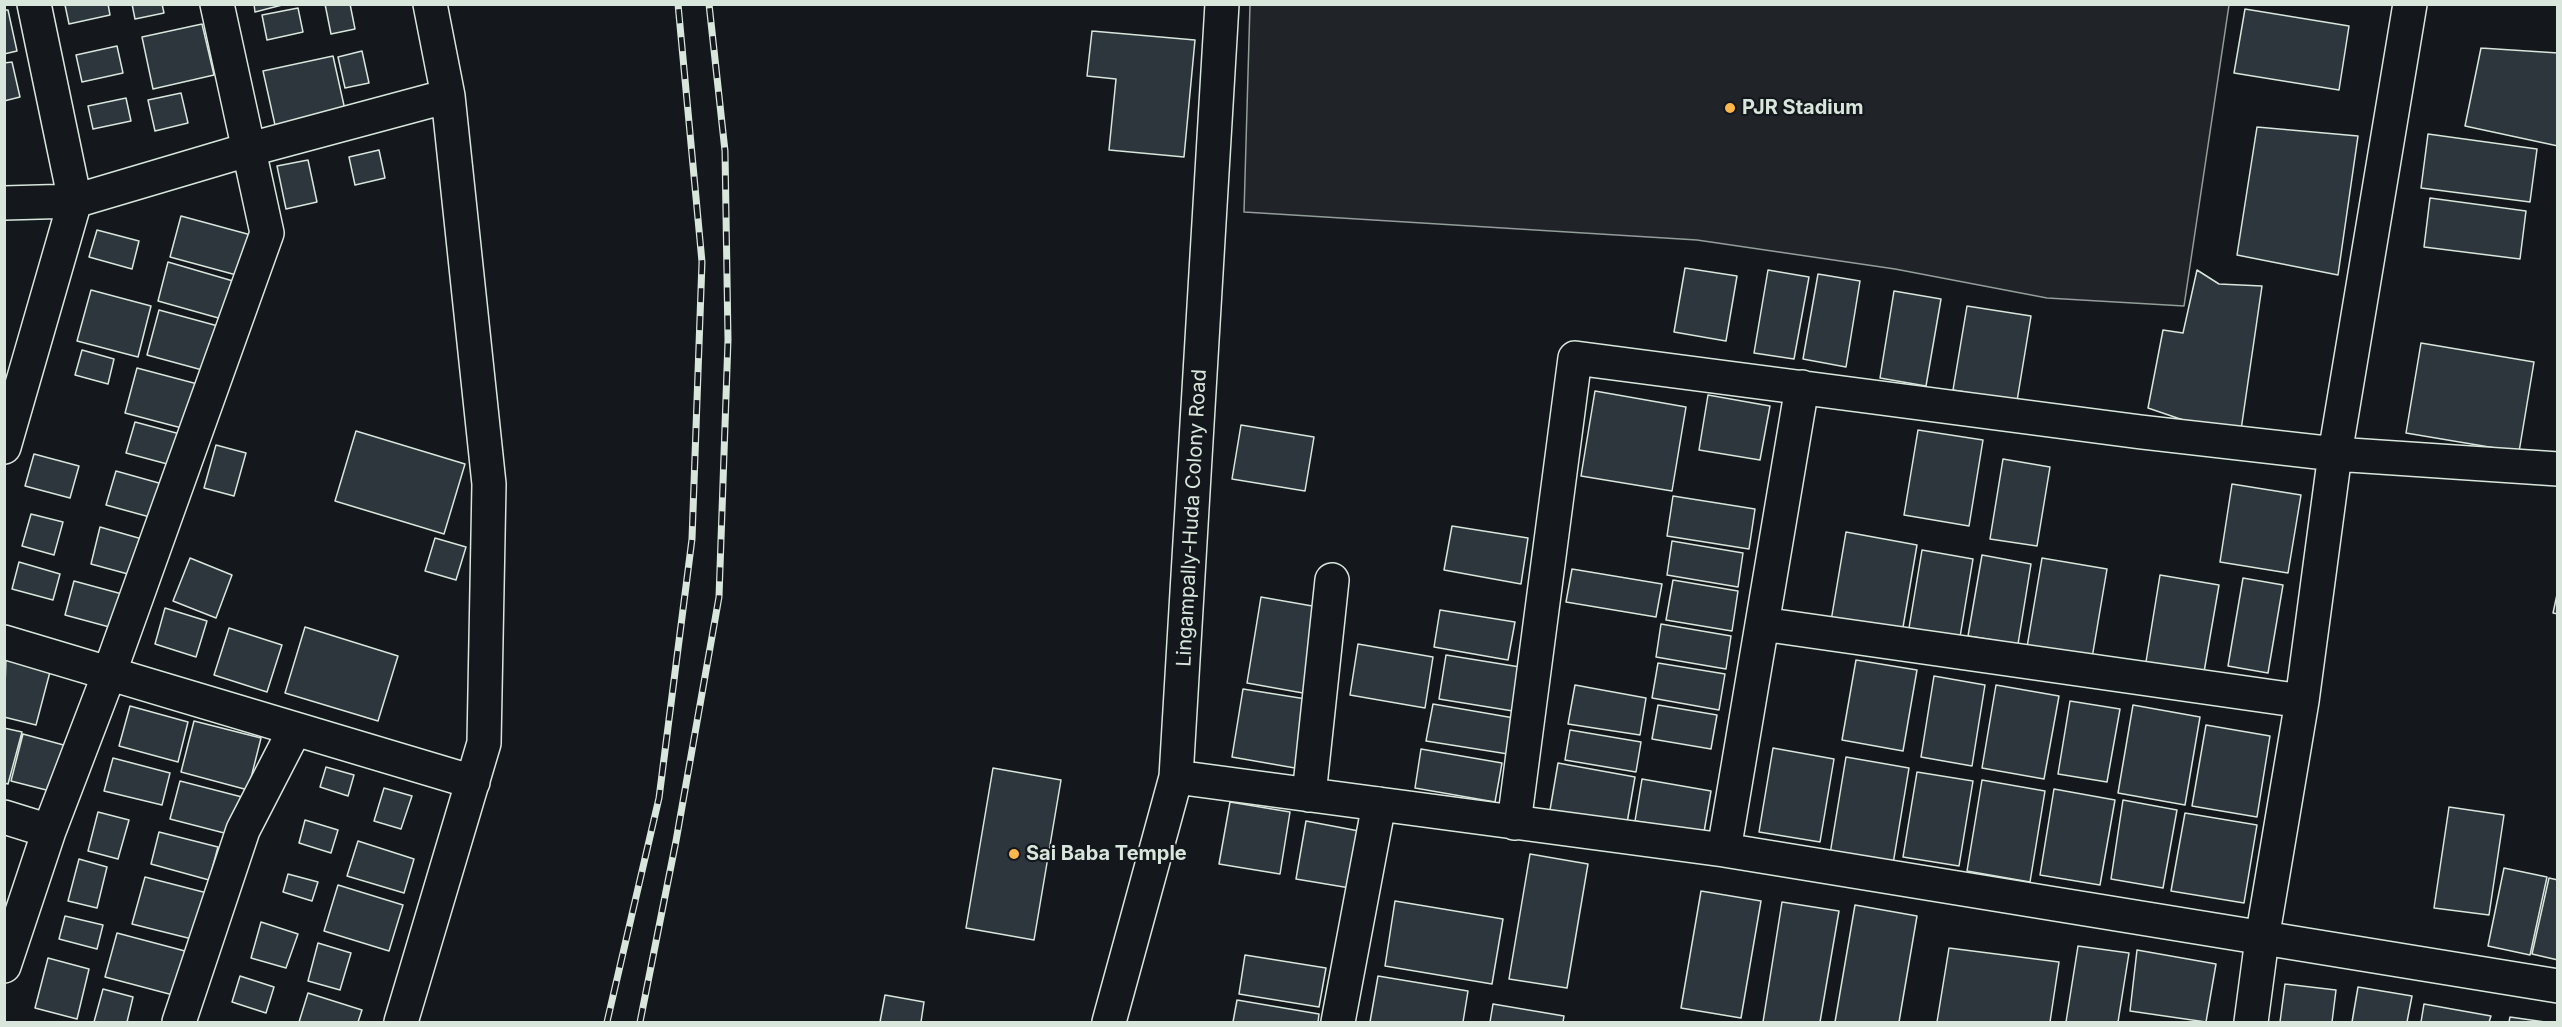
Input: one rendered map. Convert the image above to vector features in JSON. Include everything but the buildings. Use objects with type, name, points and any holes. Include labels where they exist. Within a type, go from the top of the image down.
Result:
[{"type":"street","points":[[4,447],[75,201],[33,4]]},
{"type":"street","points":[[4,966],[49,831],[109,674],[267,233],[247,150],[217,4]]},
{"type":"street","points":[[401,1023],[484,743],[489,484],[448,96],[430,4]]},
{"type":"street","name":"Lingampally-Huda Colony Road","points":[[1109,1023],[1176,777],[1222,4]]},
{"type":"street","points":[[2251,1023],[2262,939],[2302,701],[2335,454],[2410,4]]},
{"type":"street","points":[[4,203],[75,201],[247,150],[448,96]]},
{"type":"street","points":[[1514,823],[1575,358],[2141,432],[2335,454],[2558,469]]},
{"type":"street","points":[[1724,850],[1802,387]]},
{"type":"street","points":[[1308,795],[1332,580]]},
{"type":"street","points":[[1762,624],[2302,701]]},
{"type":"street","points":[[4,642],[473,782]]},
{"type":"street","points":[[179,1023],[243,830],[295,729]]},
{"type":"street","points":[[1176,777],[1724,850],[2558,986]]},
{"type":"street","points":[[1338,1023],[1379,804]]},
{"type":"street","points":[[4,817],[49,831]]},
{"type":"shaded area","name":"PJR Stadium","points":[[1250,5],[2229,5],[2184,306],[2047,298],[1895,269],[1697,240],[1244,212]]},
{"type":"railway","points":[[607,1022],[659,798],[692,539],[702,262],[678,4]]},
{"type":"railway","points":[[640,1022],[676,841],[719,597],[728,340],[725,151],[709,4]]},
{"type":"place","name":"PJR Stadium","points":[[1730,108]]},
{"type":"place","name":"Sai Baba Temple","points":[[1014,854]]}]
